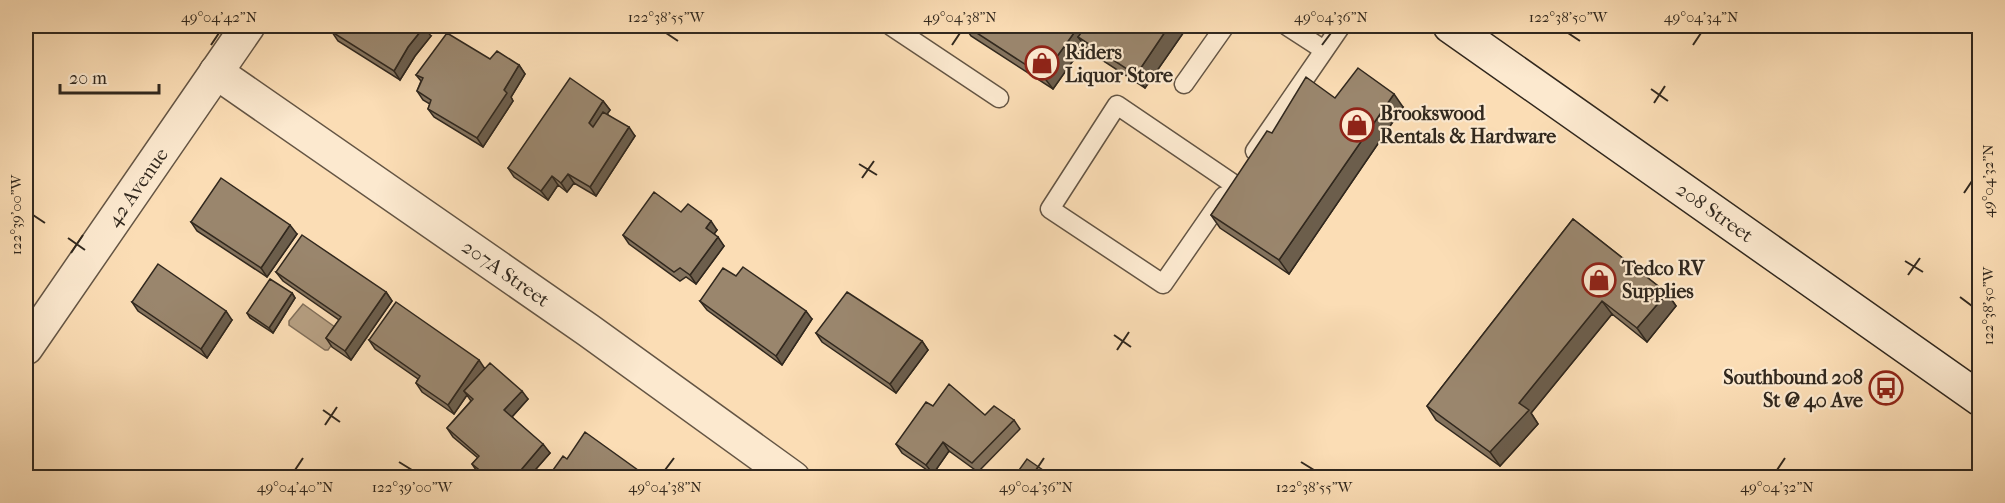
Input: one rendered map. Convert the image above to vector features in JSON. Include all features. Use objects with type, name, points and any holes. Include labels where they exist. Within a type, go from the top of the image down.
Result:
[{"type":"street","name":"42 Avenue","points":[[26,348],[248,26]]},
{"type":"street","name":"208 Street","points":[[1450,26],[1980,399]]},
{"type":"street","name":"207A Street","points":[[216,72],[588,330],[793,477]]},
{"type":"lane","points":[[1184,84],[1225,26]]},
{"type":"lane","points":[[1287,26],[1324,50]]},
{"type":"lane","points":[[1232,183],[1117,105],[1050,209],[1163,284],[1341,26]]},
{"type":"lane","points":[[902,28],[999,98]]},
{"type":"shaded area","points":[[303,304],[339,330],[340,333],[328,350],[289,325],[289,321]]},
{"type":"building","points":[[336,26],[424,27],[408,47],[394,71],[332,32]]},
{"type":"building","name":"Riders Liquor Store","points":[[966,26],[1079,26],[1043,76]]},
{"type":"building","points":[[1086,26],[1169,26],[1136,75],[1078,37]]},
{"type":"building","points":[[447,33],[490,59],[497,51],[519,65],[504,90],[507,93],[477,138],[428,109],[431,100],[417,91],[423,78],[416,75]]},
{"type":"building","points":[[1358,68],[1394,94],[1279,260],[1211,215],[1267,131],[1272,133],[1306,77],[1335,98]]},
{"type":"building","points":[[570,78],[603,101],[589,123],[593,127],[603,112],[629,127],[590,187],[568,174],[561,183],[552,176],[541,191],[508,168]]},
{"type":"building","points":[[221,178],[290,225],[261,268],[191,222]]},
{"type":"building","points":[[654,192],[681,212],[688,204],[711,221],[706,228],[718,237],[690,275],[680,268],[674,272],[623,235]]},
{"type":"building","points":[[1573,219],[1667,293],[1637,328],[1602,301],[1519,403],[1529,410],[1490,452],[1427,406]]},
{"type":"building","points":[[302,235],[386,292],[345,351],[326,338],[341,317],[276,272]]},
{"type":"building","points":[[158,264],[226,311],[201,349],[132,302]]},
{"type":"building","points":[[743,267],[806,311],[776,356],[700,301],[723,268],[736,276]]},
{"type":"building","points":[[270,279],[292,293],[269,328],[247,313]]},
{"type":"building","points":[[847,292],[922,341],[890,384],[816,333]]},
{"type":"building","points":[[396,302],[479,360],[448,405],[416,383],[420,376],[369,340]]},
{"type":"building","points":[[490,363],[522,391],[504,410],[543,444],[515,477],[488,477],[472,464],[479,456],[447,428],[473,399],[464,391]]},
{"type":"building","points":[[949,384],[985,415],[994,406],[1014,420],[972,463],[943,442],[926,465],[896,444],[926,402],[933,406]]},
{"type":"building","points":[[585,432],[642,473],[640,477],[548,477],[563,456],[567,459]]},
{"type":"building","points":[[1027,459],[1053,477],[1014,477]]},
{"type":"place","name":"Riders Liquor Store","points":[[1042,63]]},
{"type":"place","name":"Brookswood Rentals & Hardware","points":[[1357,125]]},
{"type":"place","name":"Tedco RV Supplies","points":[[1599,280]]},
{"type":"place","name":"Southbound 208 St @ 40 Ave","points":[[1886,388]]}]
